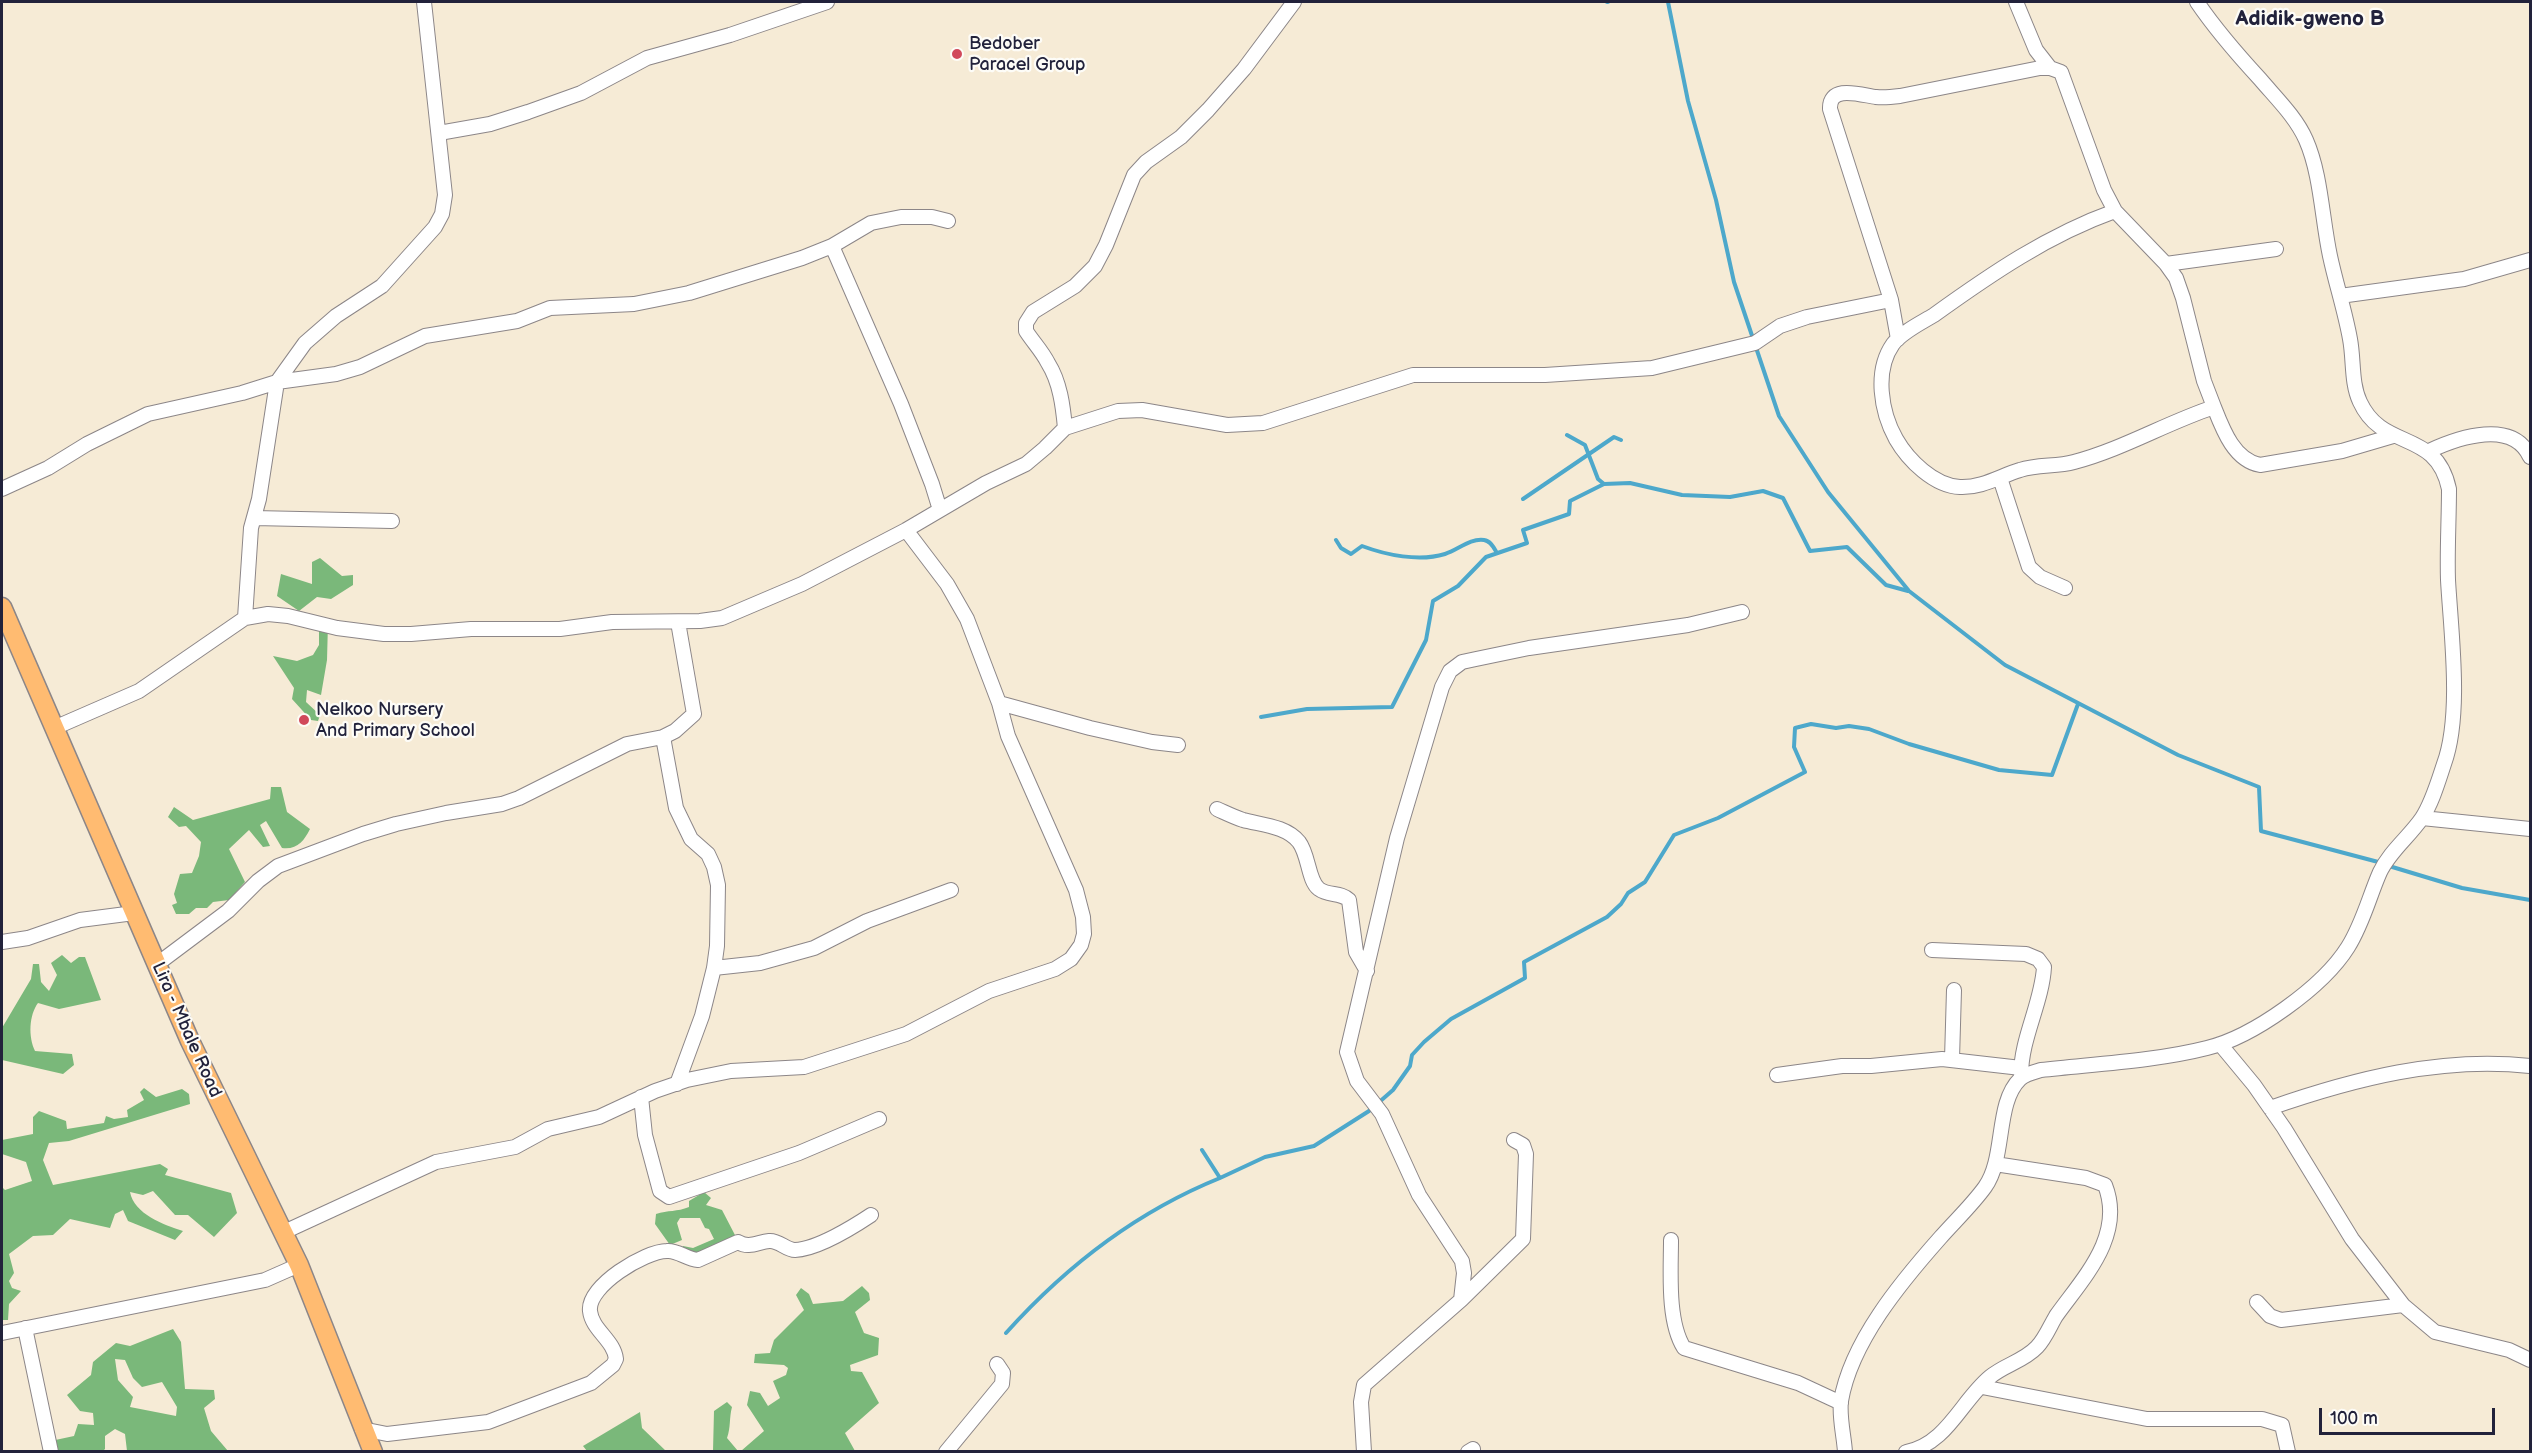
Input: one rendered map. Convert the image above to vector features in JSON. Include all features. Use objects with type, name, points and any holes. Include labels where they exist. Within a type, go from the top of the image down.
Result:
[{"type":"main road","name":"Lira - Mbale Road","points":[[2,607],[217,1101],[299,1265],[373,1452]]},
{"type":"street","points":[[245,618],[248,556],[277,382],[305,343],[336,316],[382,286],[435,227],[442,214],[445,195],[424,2]]},
{"type":"street","points":[[439,133],[490,124],[528,112],[581,93],[647,58],[730,35],[827,2]]},
{"type":"street","points":[[1065,428],[1056,380],[1048,363],[1026,331],[1029,317],[1033,312],[1076,286],[1095,266],[1134,175],[1146,162],[1181,137],[1208,110],[1244,69],[1294,2]]},
{"type":"street","points":[[2016,2],[2036,50],[2050,68]]},
{"type":"street","points":[[1777,1075],[1842,1066],[1871,1066],[1952,1059],[2021,1072],[2182,1053],[2220,1044],[2294,1002],[2336,964],[2360,924],[2384,864],[2422,818],[2443,768],[2453,734],[2448,577],[2449,489],[2441,464],[2429,451],[2394,436],[2371,419],[2359,400],[2351,342],[2330,256],[2313,161],[2306,140],[2281,103],[2215,28],[2197,2]]},
{"type":"street","points":[[1898,339],[1891,300],[1830,108],[1831,99],[1844,92],[1880,98],[1916,95],[2003,74],[2050,68],[2061,72],[2090,145],[2101,181],[2115,211],[2166,264],[2180,289],[2193,342],[2214,407],[2235,450],[2250,463],[2260,465],[2342,451],[2394,436]]},
{"type":"street","points":[[2115,211],[2082,223],[2038,245],[1966,291],[1898,339],[1884,364],[1882,388],[1888,420],[1903,450],[1930,476],[1955,487],[1986,484],[2036,466],[2072,463],[2087,458],[2214,407]]},
{"type":"street","points":[[2,489],[48,468],[87,444],[148,414],[242,393],[277,382],[336,374],[360,368],[425,336],[517,321],[550,308],[634,304],[689,293],[759,273],[832,246],[871,223],[901,217],[948,220]]},
{"type":"street","points":[[832,246],[901,404],[940,510]]},
{"type":"street","points":[[2166,264],[2276,249]]},
{"type":"street","points":[[2340,296],[2454,281],[2530,260]]},
{"type":"street","points":[[54,728],[139,691],[245,618],[268,614],[288,616],[338,628],[384,634],[471,629],[560,629],[612,621],[678,622],[722,618],[802,584],[906,530],[993,479],[1026,464],[1065,428],[1118,411],[1142,410],[1227,425],[1263,423],[1413,375],[1545,375],[1652,368],[1755,343],[1780,326],[1807,317],[1891,300]]},
{"type":"street","points":[[2429,451],[2459,440],[2492,434],[2508,435],[2517,439],[2530,457]]},
{"type":"street","points":[[2000,478],[2029,567],[2040,577],[2065,588]]},
{"type":"street","points":[[254,518],[392,521]]},
{"type":"street","points":[[284,1232],[436,1162],[501,1152],[526,1143],[549,1129],[599,1117],[641,1097],[676,1084],[730,1071],[804,1067],[872,1047],[906,1034],[989,991],[1055,969],[1071,958],[1083,939],[1082,911],[1066,866],[1008,736],[980,650],[955,597],[906,530]]},
{"type":"street","points":[[1461,1300],[1464,1273],[1462,1261],[1419,1195],[1382,1114],[1357,1081],[1348,1060],[1347,1046],[1367,971],[1397,838],[1442,687],[1450,671],[1462,662],[1529,648],[1688,625],[1742,612]]},
{"type":"street","points":[[156,965],[228,911],[258,881],[278,866],[396,824],[502,804],[519,798],[627,744],[663,737],[675,731],[694,714],[678,622]]},
{"type":"street","points":[[999,703],[1090,728],[1178,745]]},
{"type":"street","points":[[663,737],[676,808],[691,839],[708,854],[718,885],[717,946],[714,968],[702,1016],[676,1084]]},
{"type":"street","points":[[1217,809],[1234,817],[1280,829],[1296,840],[1306,855],[1316,887],[1322,891],[1345,896],[1349,900],[1356,952],[1367,971]]},
{"type":"street","points":[[2422,818],[2530,829]]},
{"type":"street","points":[[714,968],[760,963],[814,948],[867,921],[951,890]]},
{"type":"street","points":[[2,942],[28,938],[80,920],[134,913]]},
{"type":"street","points":[[1845,1452],[1841,1403],[1862,1344],[1915,1267],[1986,1186],[1995,1164],[2007,1104],[2021,1072],[2043,984],[2044,967],[2038,959],[2026,954],[1932,950]]},
{"type":"street","points":[[1952,1059],[1954,990]]},
{"type":"street","points":[[2220,1044],[2254,1085],[2284,1128],[2352,1239],[2403,1305],[2435,1332],[2509,1350],[2530,1360]]},
{"type":"street","points":[[2270,1108],[2328,1088],[2428,1068],[2473,1063],[2530,1066]]},
{"type":"street","points":[[641,1097],[645,1135],[660,1191],[669,1197],[800,1153],[879,1119]]},
{"type":"street","points":[[1364,1452],[1361,1402],[1364,1385],[1461,1300],[1523,1239],[1526,1154],[1523,1145],[1514,1140]]},
{"type":"street","points":[[1906,1452],[1928,1443],[1946,1429],[1989,1377],[2037,1347],[2094,1265],[2105,1243],[2110,1204],[2106,1185],[2100,1181],[1995,1164]]},
{"type":"street","points":[[362,1429],[387,1434],[482,1423],[591,1383],[613,1365],[616,1359],[613,1347],[592,1319],[591,1303],[596,1294],[634,1260],[666,1251],[698,1260],[738,1242],[748,1246],[773,1241],[790,1249],[798,1249],[818,1243],[871,1215]]},
{"type":"street","points":[[1671,1240],[1673,1309],[1676,1327],[1684,1348],[1798,1383],[1841,1403]]},
{"type":"street","points":[[2,1333],[265,1280],[299,1265]]},
{"type":"street","points":[[2257,1302],[2270,1316],[2281,1320],[2403,1305]]},
{"type":"street","points":[[25,1328],[51,1452]]},
{"type":"street","points":[[946,1452],[1002,1384],[1003,1373],[997,1364]]},
{"type":"street","points":[[1982,1387],[2147,1419],[2262,1419],[2277,1422],[2282,1425],[2288,1452]]},
{"type":"green space","points":[[320,558],[342,576],[353,575],[353,585],[331,599],[317,597],[299,611],[277,596],[281,574],[312,584],[312,562]]},
{"type":"green space","points":[[318,618],[328,623],[327,660],[321,695],[307,690],[306,702],[320,715],[318,721],[311,720],[292,699],[294,688],[273,656],[297,661],[313,655],[319,645],[319,630],[306,628]]},
{"type":"green space","points":[[271,787],[281,787],[287,812],[310,829],[305,837],[292,848],[282,848],[266,821],[260,825],[270,846],[263,847],[249,830],[229,849],[245,882],[229,900],[213,902],[207,908],[196,908],[189,914],[176,914],[172,905],[177,903],[174,894],[180,874],[192,873],[199,856],[201,842],[186,826],[179,827],[168,817],[174,807],[193,820],[270,799]]},
{"type":"green space","points":[[62,955],[71,963],[79,957],[85,957],[101,1000],[59,1009],[38,1003],[31,1020],[30,1033],[35,1051],[72,1054],[74,1065],[63,1074],[2,1060],[2,1028],[31,979],[33,964],[39,964],[41,982],[49,991],[57,975],[51,963]]},
{"type":"green space","points":[[144,1088],[156,1097],[182,1089],[189,1094],[190,1104],[69,1141],[49,1143],[43,1160],[53,1185],[160,1164],[168,1169],[165,1175],[231,1193],[237,1213],[214,1237],[188,1215],[175,1215],[153,1191],[143,1195],[130,1192],[137,1207],[151,1218],[183,1231],[175,1240],[128,1221],[123,1210],[115,1214],[110,1228],[70,1219],[53,1235],[33,1236],[9,1254],[14,1273],[9,1281],[12,1288],[21,1291],[9,1304],[8,1320],[2,1320],[2,1187],[5,1190],[32,1181],[26,1162],[2,1154],[2,1140],[33,1134],[33,1117],[39,1111],[66,1121],[67,1129],[104,1123],[106,1116],[114,1119],[128,1117],[127,1110],[144,1100],[140,1092]]},
{"type":"green space","points":[[704,1192],[711,1198],[706,1205],[722,1210],[736,1237],[695,1258],[680,1251],[683,1246],[693,1248],[714,1239],[700,1218],[680,1218],[677,1223],[682,1240],[670,1245],[655,1224],[656,1214],[689,1207],[689,1201]]},
{"type":"green space","points":[[862,1286],[869,1293],[870,1300],[855,1312],[864,1333],[879,1338],[878,1355],[850,1365],[851,1371],[862,1372],[879,1403],[845,1433],[855,1451],[741,1451],[764,1431],[747,1405],[750,1391],[760,1393],[768,1406],[780,1398],[773,1381],[786,1375],[788,1368],[784,1365],[754,1363],[755,1354],[770,1353],[774,1340],[804,1310],[796,1295],[801,1288],[809,1294],[813,1304],[843,1301]]},
{"type":"green space","points":[[173,1329],[181,1342],[185,1389],[214,1390],[215,1399],[204,1408],[211,1431],[228,1451],[127,1451],[125,1434],[115,1429],[105,1436],[103,1451],[47,1451],[46,1442],[74,1436],[78,1424],[94,1425],[93,1413],[80,1411],[67,1395],[91,1375],[93,1362],[116,1343],[130,1346]],"holes":[[[115,1359],[125,1360],[133,1378],[142,1387],[162,1382],[177,1407],[176,1416],[130,1407],[133,1397],[118,1380]]]},
{"type":"green space","points":[[727,1402],[732,1407],[727,1438],[738,1451],[713,1451],[714,1411]]},
{"type":"green space","points":[[640,1412],[642,1428],[666,1451],[587,1451],[583,1446]]},
{"type":"waterway","points":[[1668,2],[1688,101],[1716,200],[1734,282],[1779,416],[1828,492],[1909,591],[2005,665],[2178,755],[2259,787],[2261,831],[2382,863]]},
{"type":"waterway","points":[[1567,435],[1585,445],[1598,479],[1604,484]]},
{"type":"waterway","points":[[1523,499],[1614,437],[1621,440]]},
{"type":"waterway","points":[[1261,717],[1307,709],[1392,707],[1426,640],[1433,601],[1458,586],[1486,557],[1527,543],[1523,530],[1569,514],[1570,501],[1604,484],[1630,483],[1682,495],[1730,497],[1763,491],[1783,498],[1810,551],[1847,547],[1886,585],[1908,591]]},
{"type":"waterway","points":[[1336,540],[1341,548],[1351,554],[1362,546],[1403,556],[1435,556],[1479,540],[1489,542],[1497,553]]},
{"type":"waterway","points":[[1202,1150],[1220,1178],[1265,1157],[1314,1146],[1369,1111],[1393,1090],[1410,1066],[1412,1055],[1451,1019],[1525,978],[1524,962],[1607,917],[1621,904],[1628,893],[1645,882],[1674,835],[1718,818],[1805,772],[1794,747],[1795,728],[1811,724],[1836,728],[1849,726],[1869,729],[1909,744],[1999,770],[2052,775],[2078,704]]},
{"type":"waterway","points":[[2389,866],[2462,888],[2530,900]]},
{"type":"waterway","points":[[1006,1333],[1053,1285],[1104,1243],[1160,1207],[1220,1178]]},
{"type":"place","name":"Bedober Paracel Group","points":[[957,54]]},
{"type":"place","name":"Nelkoo Nursery And Primary School","points":[[304,720]]},
{"type":"district","name":"Adidik-gweno B","points":[[2310,20]]}]
